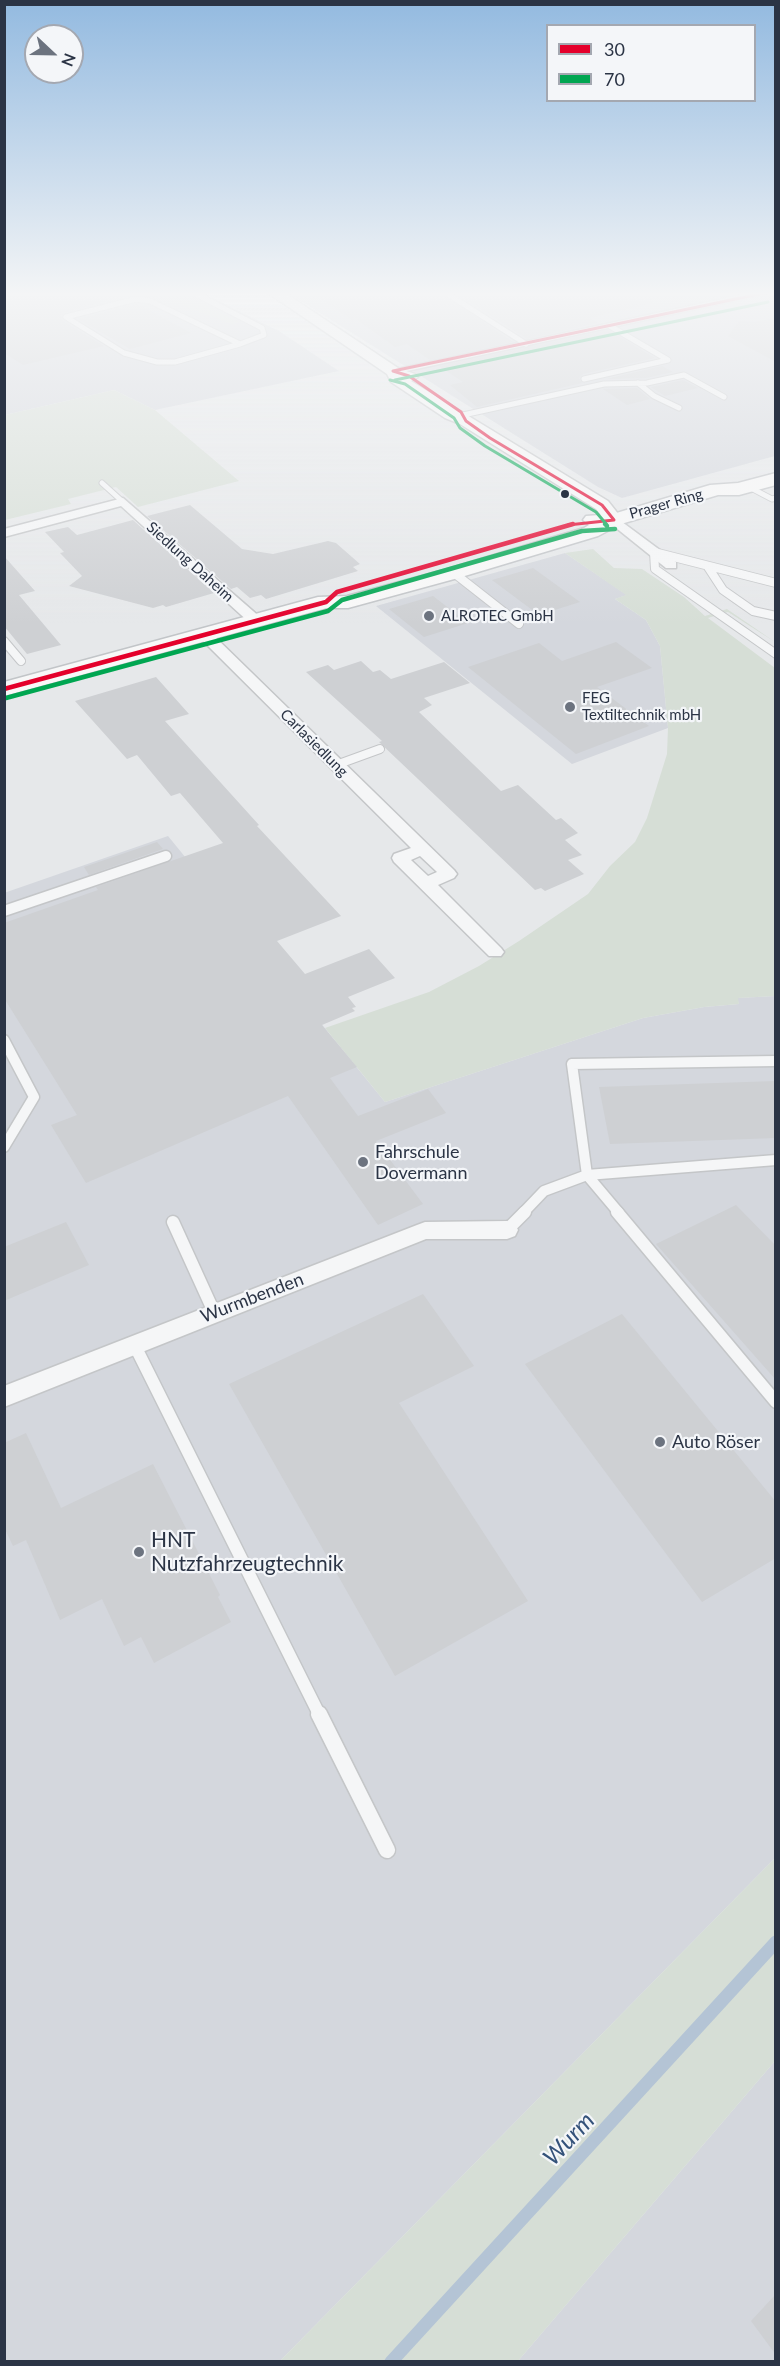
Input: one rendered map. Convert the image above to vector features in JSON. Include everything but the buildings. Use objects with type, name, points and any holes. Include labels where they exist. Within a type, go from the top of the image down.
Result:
[{"type":"main road","name":"Prager Ring","points":[[717,489],[723,482],[776,466]]},
{"type":"main road","name":"Prager Ring","points":[[4,689],[326,602],[348,602],[591,532],[614,520],[717,489],[749,487],[776,479]]},
{"type":"main road","name":"Prager Ring","points":[[326,602],[337,592],[580,522],[614,520]]},
{"type":"street","points":[[434,403],[451,415],[464,418],[602,505],[614,520],[670,565]]},
{"type":"street","points":[[4,533],[123,502]]},
{"type":"street","name":"Siedlung Daheim","points":[[123,502],[256,621]]},
{"type":"street","name":"Carlasiedlung","points":[[206,636],[448,873],[426,883]]},
{"type":"street","points":[[423,849],[400,858],[495,952]]},
{"type":"street","name":"Wurmbenden","points":[[4,1397],[214,1311],[425,1231],[507,1230]]},
{"type":"lane","points":[[464,418],[524,403]]},
{"type":"lane","points":[[670,403],[680,408]]},
{"type":"lane","points":[[102,483],[123,502]]},
{"type":"lane","points":[[749,487],[774,501]]},
{"type":"lane","points":[[776,583],[654,552],[655,569],[776,654]]},
{"type":"lane","points":[[708,567],[723,590],[753,611],[776,616]]},
{"type":"lane","points":[[454,573],[519,624]]},
{"type":"lane","points":[[4,641],[21,661]]},
{"type":"lane","points":[[336,765],[380,749]]},
{"type":"lane","points":[[4,911],[166,856]]},
{"type":"lane","points":[[4,1040],[34,1097],[4,1147]]},
{"type":"lane","points":[[776,1061],[572,1064],[587,1174],[776,1402]]},
{"type":"lane","points":[[507,1230],[544,1191],[587,1174],[776,1160]]},
{"type":"lane","points":[[173,1222],[214,1311]]},
{"type":"lane","points":[[134,1344],[387,1850]]},
{"type":"shaded area","points":[[5,403],[56,403],[5,415]]},
{"type":"shaded area","points":[[56,403],[141,403],[155,410],[239,481],[138,507],[116,487],[68,499],[71,504],[5,520],[5,415]]},
{"type":"shaded area","points":[[141,403],[186,403],[155,410]]},
{"type":"shaded area","points":[[464,403],[775,403],[775,456],[622,498],[598,487]]},
{"type":"shaded area","points":[[593,549],[614,568],[642,569],[684,597],[705,616],[727,609],[775,642],[728,612],[708,618],[775,668],[775,996],[738,998],[739,1004],[704,1007],[643,1018],[385,1102],[325,1028],[429,992],[479,966],[519,941],[588,894],[610,866],[635,842],[647,818],[667,754],[668,728],[660,646],[646,620],[615,599],[626,595],[565,553]]},
{"type":"shaded area","points":[[565,553],[627,595],[615,599],[646,620],[660,646],[668,728],[572,764],[376,606]]},
{"type":"shaded area","points":[[168,836],[385,1102],[643,1018],[704,1007],[739,1004],[737,998],[775,996],[775,1858],[280,2361],[5,2361],[4,893]]},
{"type":"shaded area","points":[[775,1858],[775,2061],[518,2361],[280,2361]]},
{"type":"shaded area","points":[[775,2061],[775,2361],[518,2361]]},
{"type":"waterway","name":"Wurm","points":[[391,2362],[776,1942]]},
{"type":"transit line","name":"70","points":[[433,403],[454,418],[460,428],[485,446],[596,512],[607,526]]},
{"type":"transit line","name":"30","points":[[449,403],[461,412],[466,421],[490,438],[602,505],[614,520]]},
{"type":"transit line","name":"30","points":[[4,689],[326,602],[337,592],[580,522],[614,520]]},
{"type":"transit line","name":"70","points":[[6,698],[328,611],[342,600],[582,531],[615,529]]},
{"type":"place","name":"ALROTEC GmbH","points":[[429,616]]},
{"type":"place","name":"FEG Textiltechnik mbH","points":[[570,707]]},
{"type":"place","name":"Fahrschule Dovermann","points":[[363,1162]]},
{"type":"place","name":"Auto Röser","points":[[660,1442]]},
{"type":"place","name":"HNT Nutzfahrzeugtechnik","points":[[139,1552]]}]
